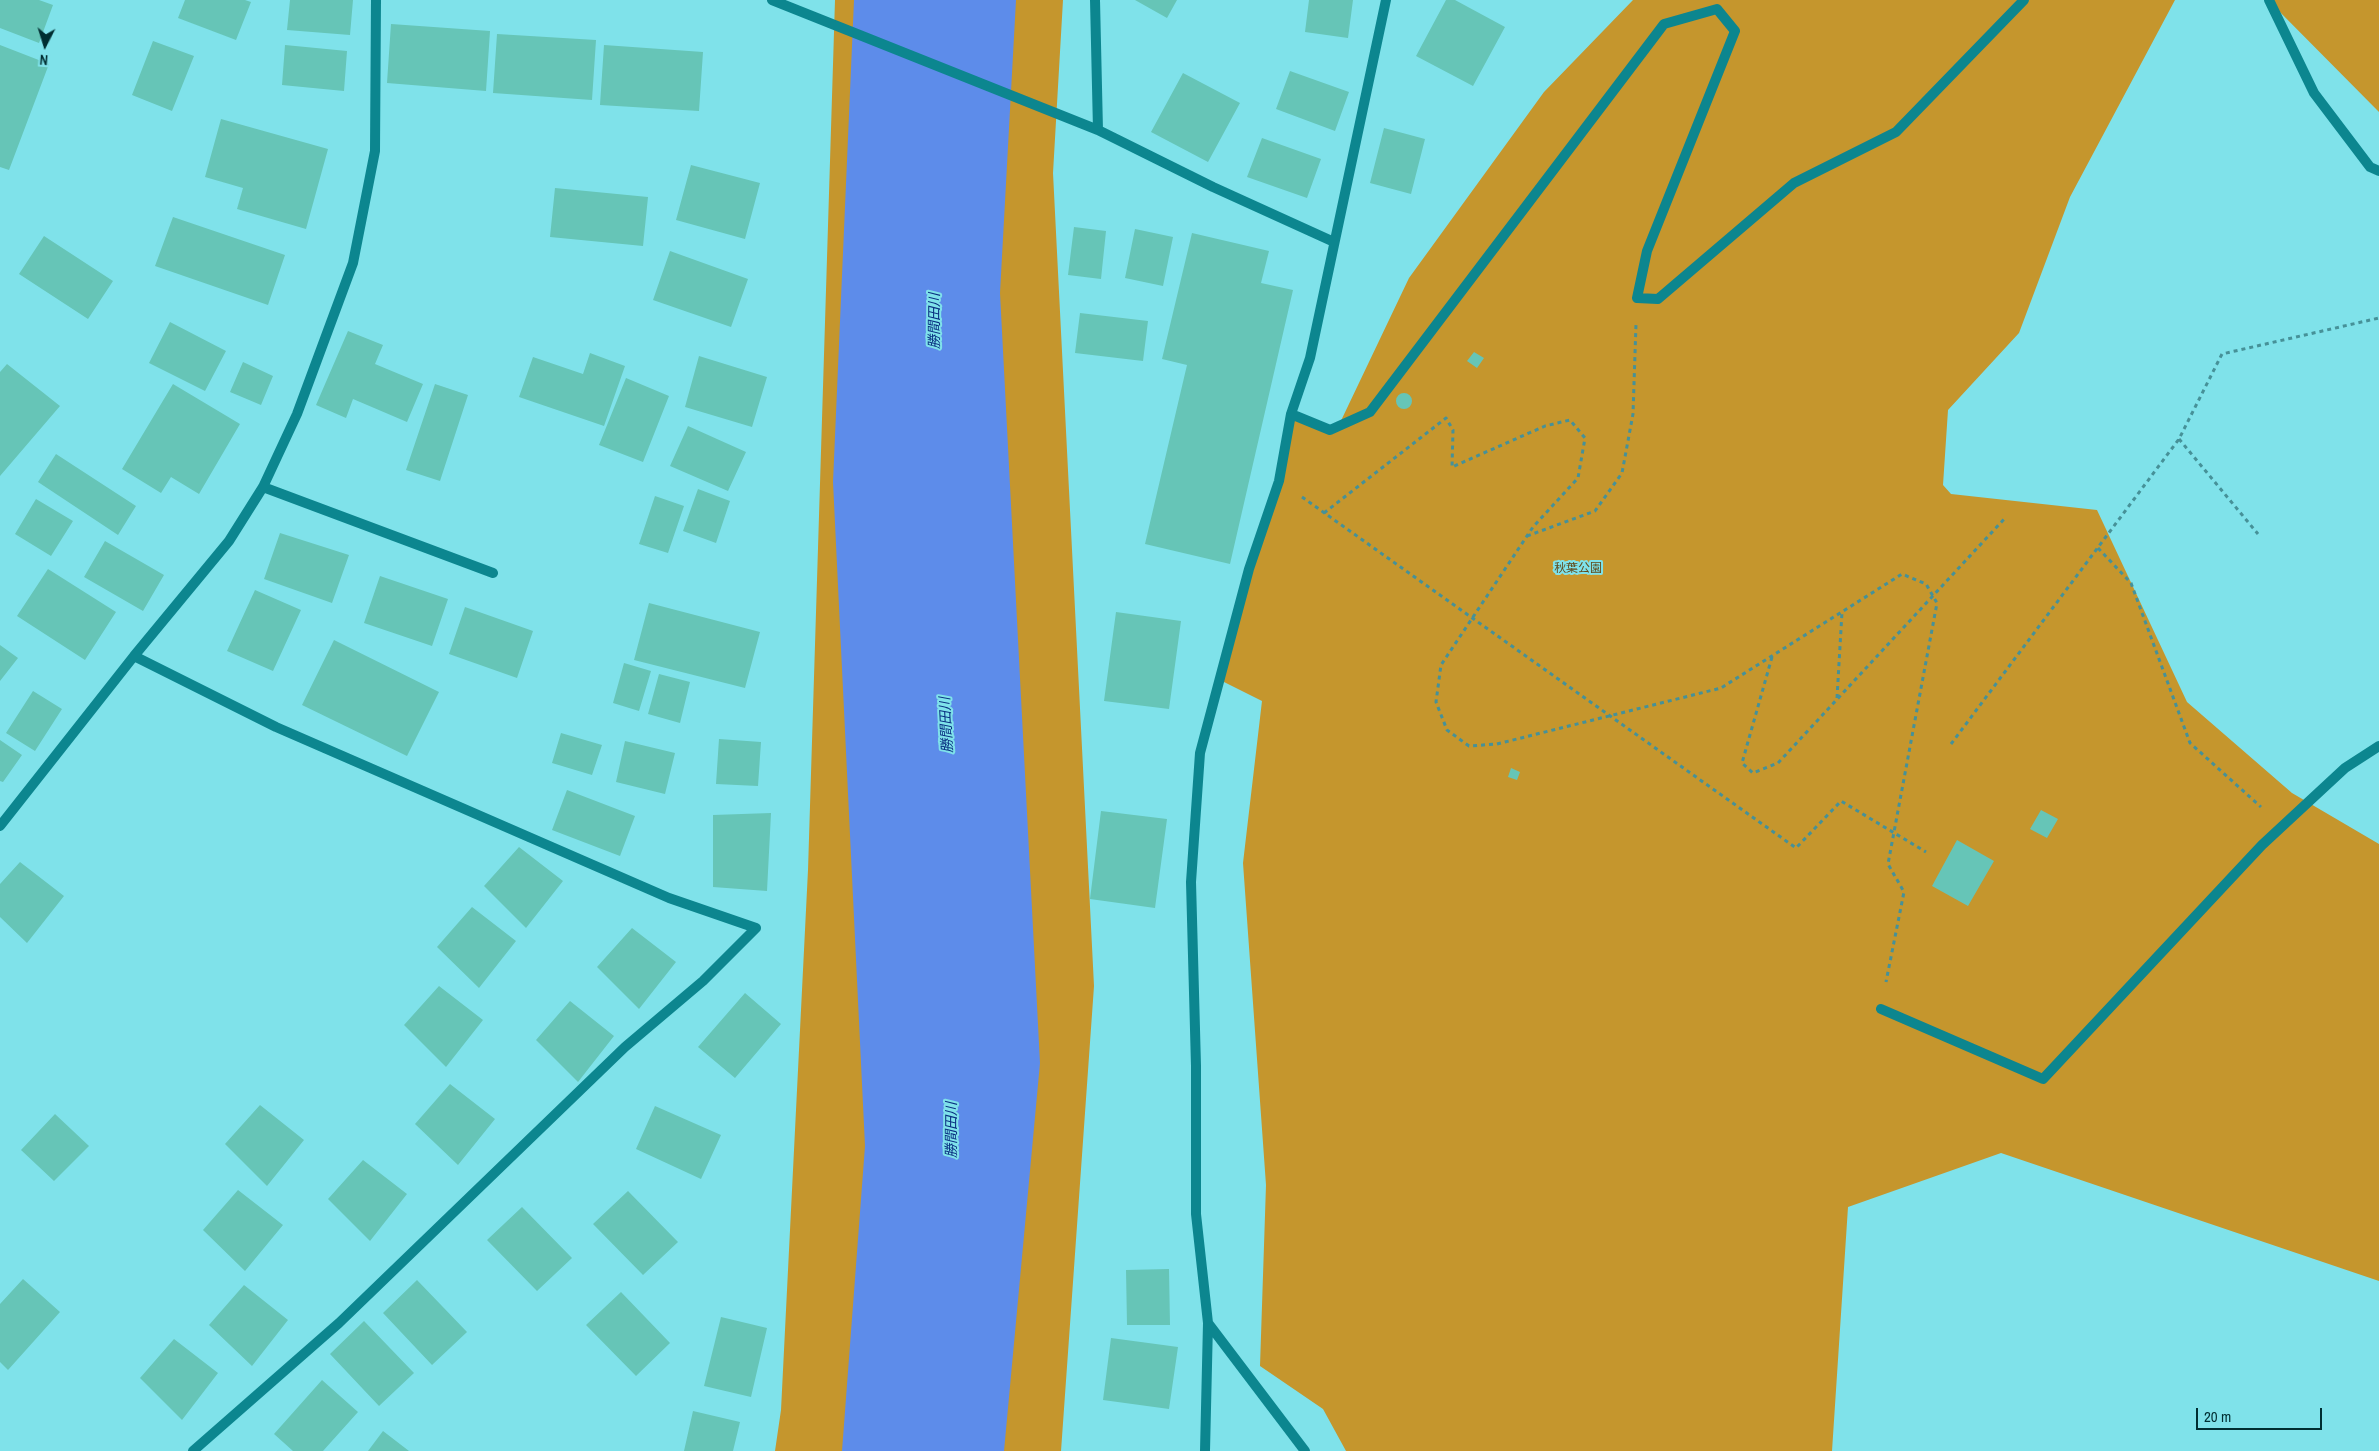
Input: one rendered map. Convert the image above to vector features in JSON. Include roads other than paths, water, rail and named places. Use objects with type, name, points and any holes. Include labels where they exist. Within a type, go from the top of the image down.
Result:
[{"type":"street","points":[[0,826],[134,656],[229,542],[263,487],[297,414],[354,263],[375,150],[376,0]]},
{"type":"street","points":[[772,0],[1098,130],[1334,242]]},
{"type":"street","points":[[1095,0],[1098,130]]},
{"type":"street","points":[[1206,1451],[1208,1322],[1196,1214],[1196,1066],[1192,882],[1200,753],[1249,570],[1279,481],[1291,414],[1310,358],[1386,0]]},
{"type":"street","points":[[1291,414],[1330,430],[1370,412],[1664,24],[1717,9],[1735,31],[1647,251],[1637,298],[1658,299],[1794,183],[1896,132],[2024,0]]},
{"type":"street","points":[[2269,0],[2314,93],[2370,166],[2379,171]]},
{"type":"street","points":[[263,487],[493,573]]},
{"type":"street","points":[[134,656],[276,727],[669,898],[756,928],[703,981],[625,1047],[339,1323],[193,1451]]},
{"type":"street","points":[[1881,1009],[2043,1078],[2262,845],[2345,768],[2379,746]]},
{"type":"street","points":[[1208,1322],[1305,1451]]},
{"type":"water","name":"勝間田川","points":[[854,0],[1016,0],[1000,293],[1040,1063],[1004,1451],[842,1451],[865,1146],[833,482]]},
{"type":"park label","name":"秋葉公園","points":[[1578,569]]}]
